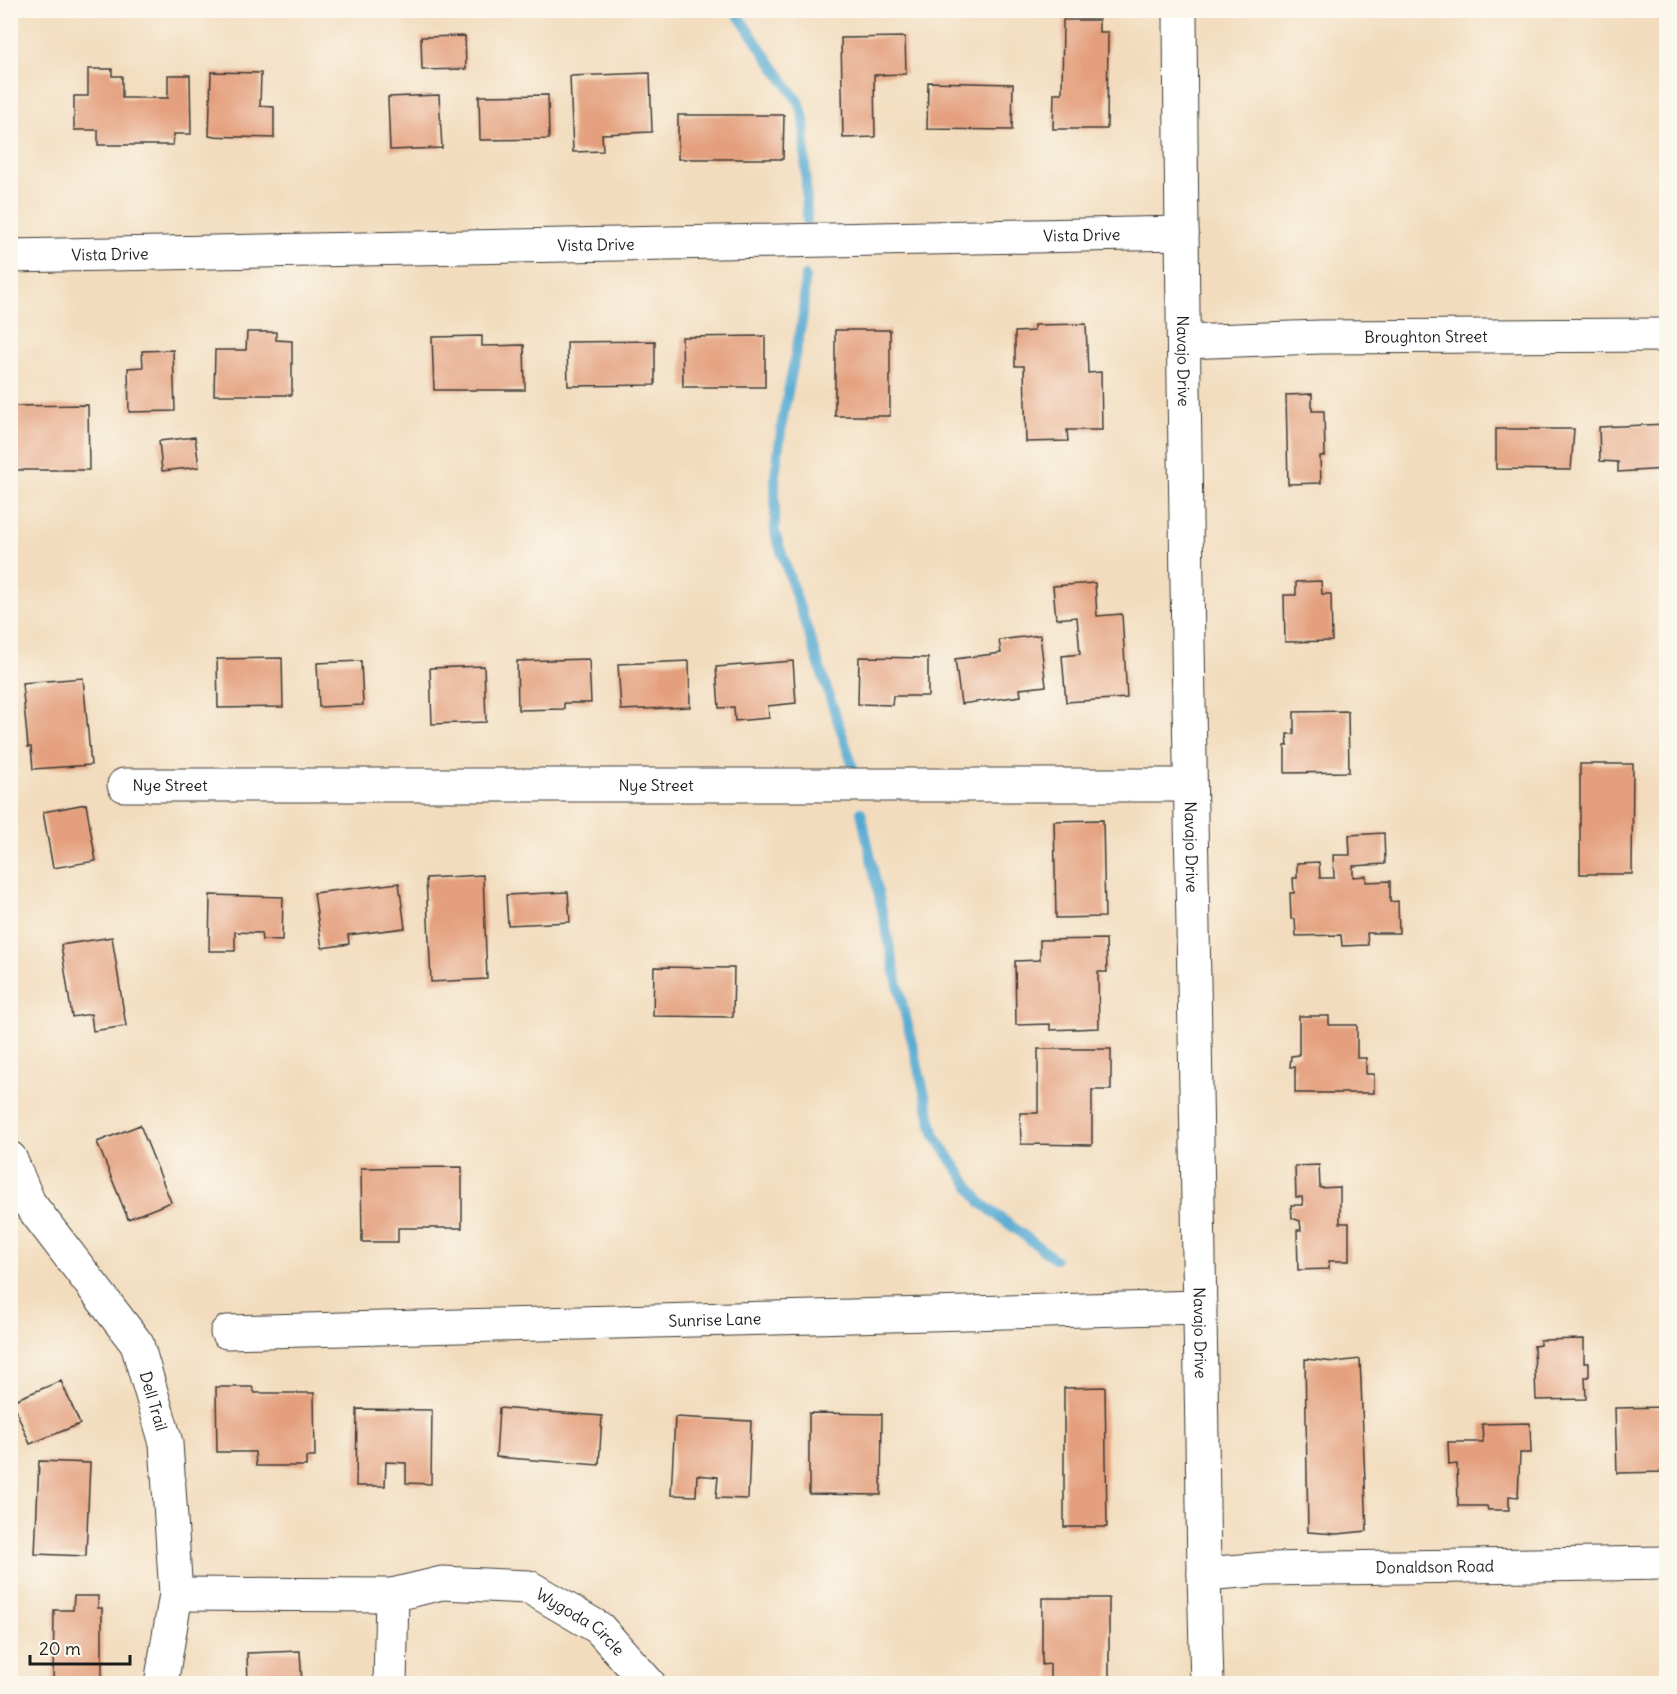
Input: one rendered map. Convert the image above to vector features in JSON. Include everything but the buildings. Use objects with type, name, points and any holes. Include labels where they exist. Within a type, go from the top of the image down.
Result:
[{"type":"street","name":"Navajo Drive","points":[[1180,10],[1190,784],[1207,1683]]},
{"type":"street","name":"Vista Drive","points":[[10,256],[1182,233]]},
{"type":"street","name":"Broughton Street","points":[[1184,342],[1320,337],[1666,335]]},
{"type":"street","name":"Nye Street","points":[[124,785],[1190,784]]},
{"type":"street","name":"Dell Trail","points":[[10,1158],[29,1203],[137,1344],[166,1443],[176,1594],[161,1683]]},
{"type":"street","name":"Sunrise Lane","points":[[228,1332],[1200,1307]]},
{"type":"street","name":"Donaldson Road","points":[[1204,1574],[1266,1569],[1666,1563]]},
{"type":"street","name":"Wygoda Circle","points":[[176,1594],[392,1594],[442,1583],[529,1587],[599,1628],[649,1683]]},
{"type":"street","points":[[390,1683],[392,1594]]},
{"type":"waterway","points":[[734,10],[800,104],[804,119],[807,221]]},
{"type":"waterway","points":[[805,276],[803,316],[783,417],[775,475],[775,533],[853,767]]},
{"type":"waterway","points":[[861,812],[897,981],[935,1136],[981,1203],[1055,1259]]}]
